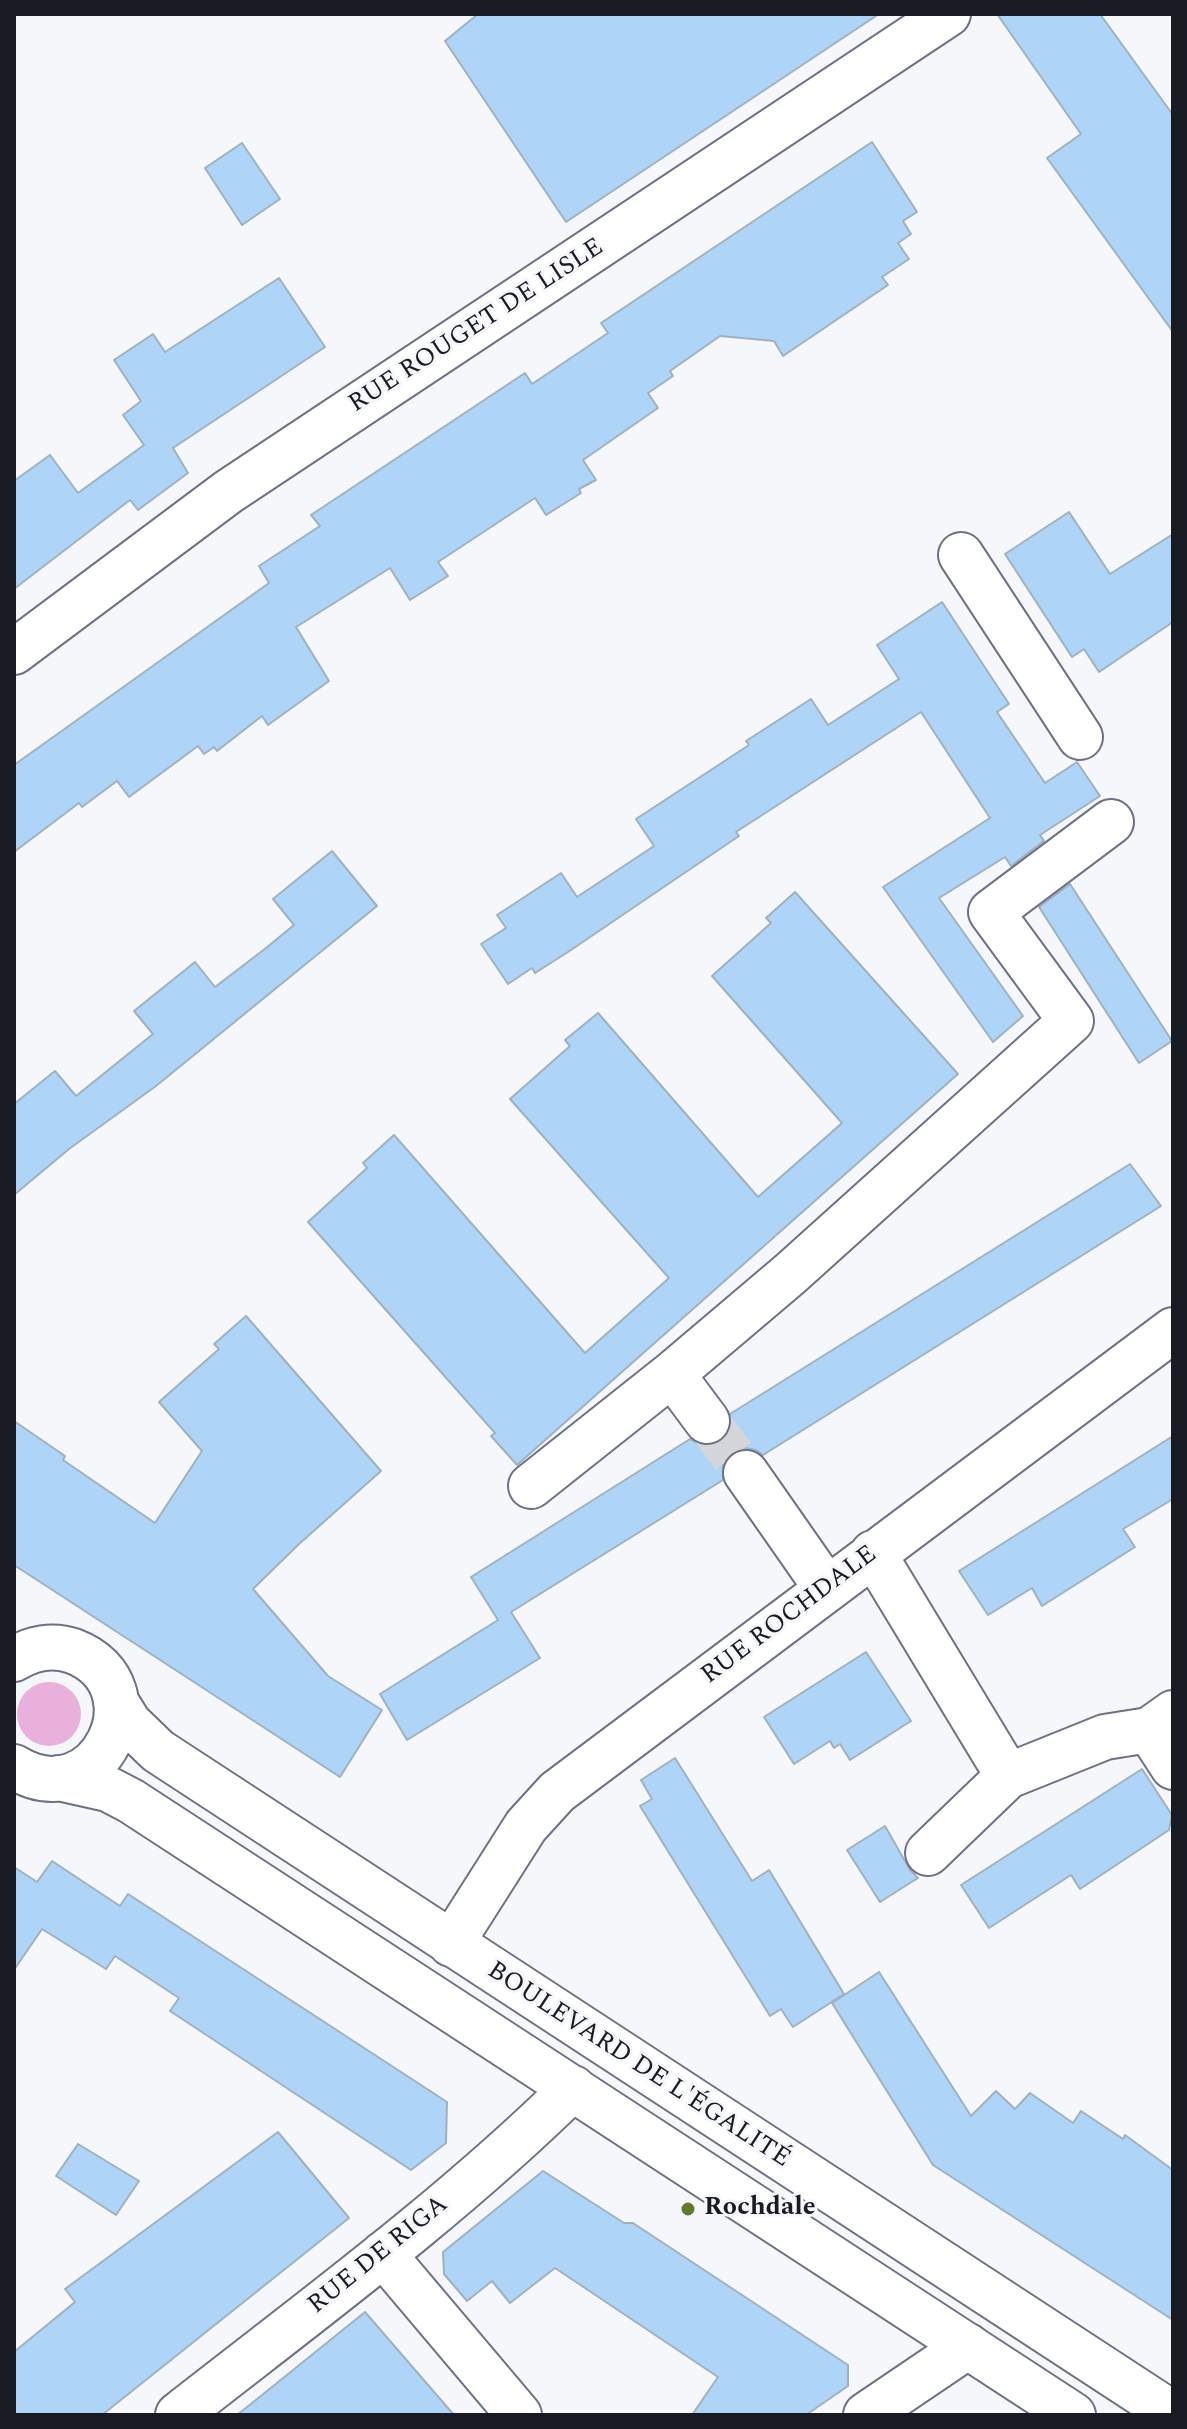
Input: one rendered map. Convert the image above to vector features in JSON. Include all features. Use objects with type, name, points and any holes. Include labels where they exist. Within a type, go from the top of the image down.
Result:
[{"type":"street","name":"RUE ROUGET DE LISLE","points":[[14,652],[228,492],[948,14]]},
{"type":"street","points":[[961,555],[1080,737]]},
{"type":"street","points":[[531,1486],[672,1374],[790,1274],[1071,1021],[991,912],[1111,822]]},
{"type":"street","name":"RUE ROCHDALE","points":[[451,1944],[526,1826],[557,1792],[1173,1330]]},
{"type":"street","points":[[672,1374],[707,1421]]},
{"type":"street","points":[[746,1473],[827,1589]]},
{"type":"street","points":[[873,1553],[1008,1776]]},
{"type":"street","name":"BOULEVARD DE L'ÉGALITÉ","points":[[25,1650],[69,1649],[96,1665],[109,1682],[116,1702],[129,1723],[158,1751],[1173,2414]]},
{"type":"street","points":[[59,1778],[81,1772],[100,1757],[112,1737],[116,1702]]},
{"type":"street","points":[[928,1853],[1008,1776],[1105,1737],[1161,1721],[1173,1767]]},
{"type":"street","name":"BOULEVARD DE L'ÉGALITÉ","points":[[14,1767],[34,1776],[98,1786],[131,1801],[1073,2415]]},
{"type":"street","name":"RUE DE RIGA","points":[[178,2415],[383,2254],[525,2135],[573,2088]]},
{"type":"street","points":[[383,2254],[519,2415]]},
{"type":"street","points":[[866,2415],[968,2346]]},
{"type":"shaded area","points":[[49,1682],[72,1691],[81,1714],[72,1737],[49,1746],[26,1737],[17,1714],[26,1691]]},
{"type":"building","points":[[478,14],[879,14],[566,222],[445,41]]},
{"type":"building","points":[[997,14],[1100,14],[1173,115],[1173,332],[1047,158],[1081,134]]},
{"type":"building","points":[[872,142],[917,212],[903,221],[911,234],[898,243],[909,259],[882,277],[888,285],[783,356],[774,341],[720,336],[670,371],[673,376],[648,393],[658,408],[583,460],[596,480],[579,489],[581,493],[546,515],[535,498],[438,562],[448,576],[410,600],[390,568],[296,627],[329,681],[268,725],[262,716],[217,751],[214,747],[204,754],[198,746],[129,797],[117,781],[82,807],[79,803],[14,852],[14,765],[269,583],[259,566],[320,526],[311,515],[525,373],[532,384],[608,333],[601,323]]},
{"type":"building","points":[[242,143],[280,199],[242,225],[205,168]]},
{"type":"building","points":[[279,278],[325,347],[173,448],[188,473],[138,510],[130,500],[14,589],[14,481],[50,455],[78,493],[144,445],[123,415],[141,401],[114,360],[153,334],[165,352]]},
{"type":"building","points":[[1069,512],[1110,574],[1173,534],[1173,622],[1099,672],[1084,649],[1072,657],[1005,554]]},
{"type":"building","points":[[942,602],[1009,704],[997,712],[1045,783],[1077,762],[1100,796],[1040,835],[1044,841],[1011,866],[1005,857],[939,898],[1023,1016],[993,1042],[883,887],[990,818],[921,712],[736,832],[739,836],[568,952],[535,973],[532,968],[508,984],[481,944],[506,928],[497,915],[561,873],[577,897],[654,846],[636,819],[749,745],[746,741],[811,699],[828,725],[899,679],[877,645]]},
{"type":"building","points":[[332,851],[377,906],[156,1086],[69,1149],[14,1195],[14,1104],[55,1071],[76,1096],[153,1034],[134,1011],[195,962],[215,987],[266,948],[294,925],[273,899]]},
{"type":"building","points":[[1070,884],[1172,1041],[1139,1063],[1039,907]]},
{"type":"building","points":[[795,892],[958,1074],[517,1465],[491,1436],[495,1433],[308,1222],[367,1168],[363,1163],[394,1135],[585,1353],[669,1278],[510,1099],[570,1046],[565,1040],[598,1013],[758,1197],[842,1123],[712,976],[771,923],[766,918]]},
{"type":"building","points":[[1130,1164],[1161,1206],[763,1455],[745,1448],[731,1453],[723,1463],[723,1480],[511,1612],[540,1658],[407,1740],[380,1694],[498,1620],[471,1577],[690,1439],[709,1446],[721,1441],[730,1430],[730,1414]]},
{"type":"building","points":[[246,1316],[381,1471],[253,1589],[328,1676],[382,1710],[340,1777],[14,1565],[14,1421],[65,1456],[63,1460],[155,1523],[202,1451],[159,1402],[219,1349],[214,1344]]},
{"type":"building","points":[[1173,1436],[1173,1499],[1123,1529],[1135,1547],[1042,1606],[1032,1588],[988,1615],[959,1571]]},
{"type":"building","points":[[866,1652],[911,1721],[850,1760],[840,1744],[834,1748],[830,1741],[794,1764],[764,1717]]},
{"type":"building","points":[[675,1758],[752,1881],[769,1870],[844,1994],[793,2027],[781,2009],[770,2016],[640,1806],[652,1799],[641,1780]]},
{"type":"building","points":[[1142,1769],[1172,1815],[1169,1830],[1080,1889],[1071,1875],[989,1928],[961,1885]]},
{"type":"building","points":[[885,1826],[910,1870],[918,1878],[880,1902],[847,1850]]},
{"type":"building","points":[[52,1861],[120,1906],[128,1894],[447,2102],[446,2143],[411,2170],[170,2011],[179,1998],[115,1956],[106,1969],[42,1929],[14,1970],[14,1867],[37,1882]]},
{"type":"building","points":[[879,1972],[971,2116],[996,2091],[1015,2109],[1030,2093],[1073,2123],[1081,2111],[1123,2139],[1125,2135],[1173,2170],[1173,2320],[933,2165],[832,2003]]},
{"type":"building","points":[[278,2132],[349,2218],[102,2415],[14,2415],[14,2352],[75,2302],[65,2289]]},
{"type":"building","points":[[78,2144],[139,2181],[116,2215],[56,2176]]},
{"type":"building","points":[[543,2171],[624,2223],[633,2223],[848,2365],[848,2386],[806,2415],[692,2415],[718,2377],[555,2268],[510,2303],[492,2281],[467,2301],[444,2274],[443,2252]]},
{"type":"building","points":[[365,2312],[454,2415],[237,2415],[272,2387]]},
{"type":"tunnel","points":[[707,1421],[746,1473]]},
{"type":"place","name":"Rochdale","points":[[688,2209]]}]
